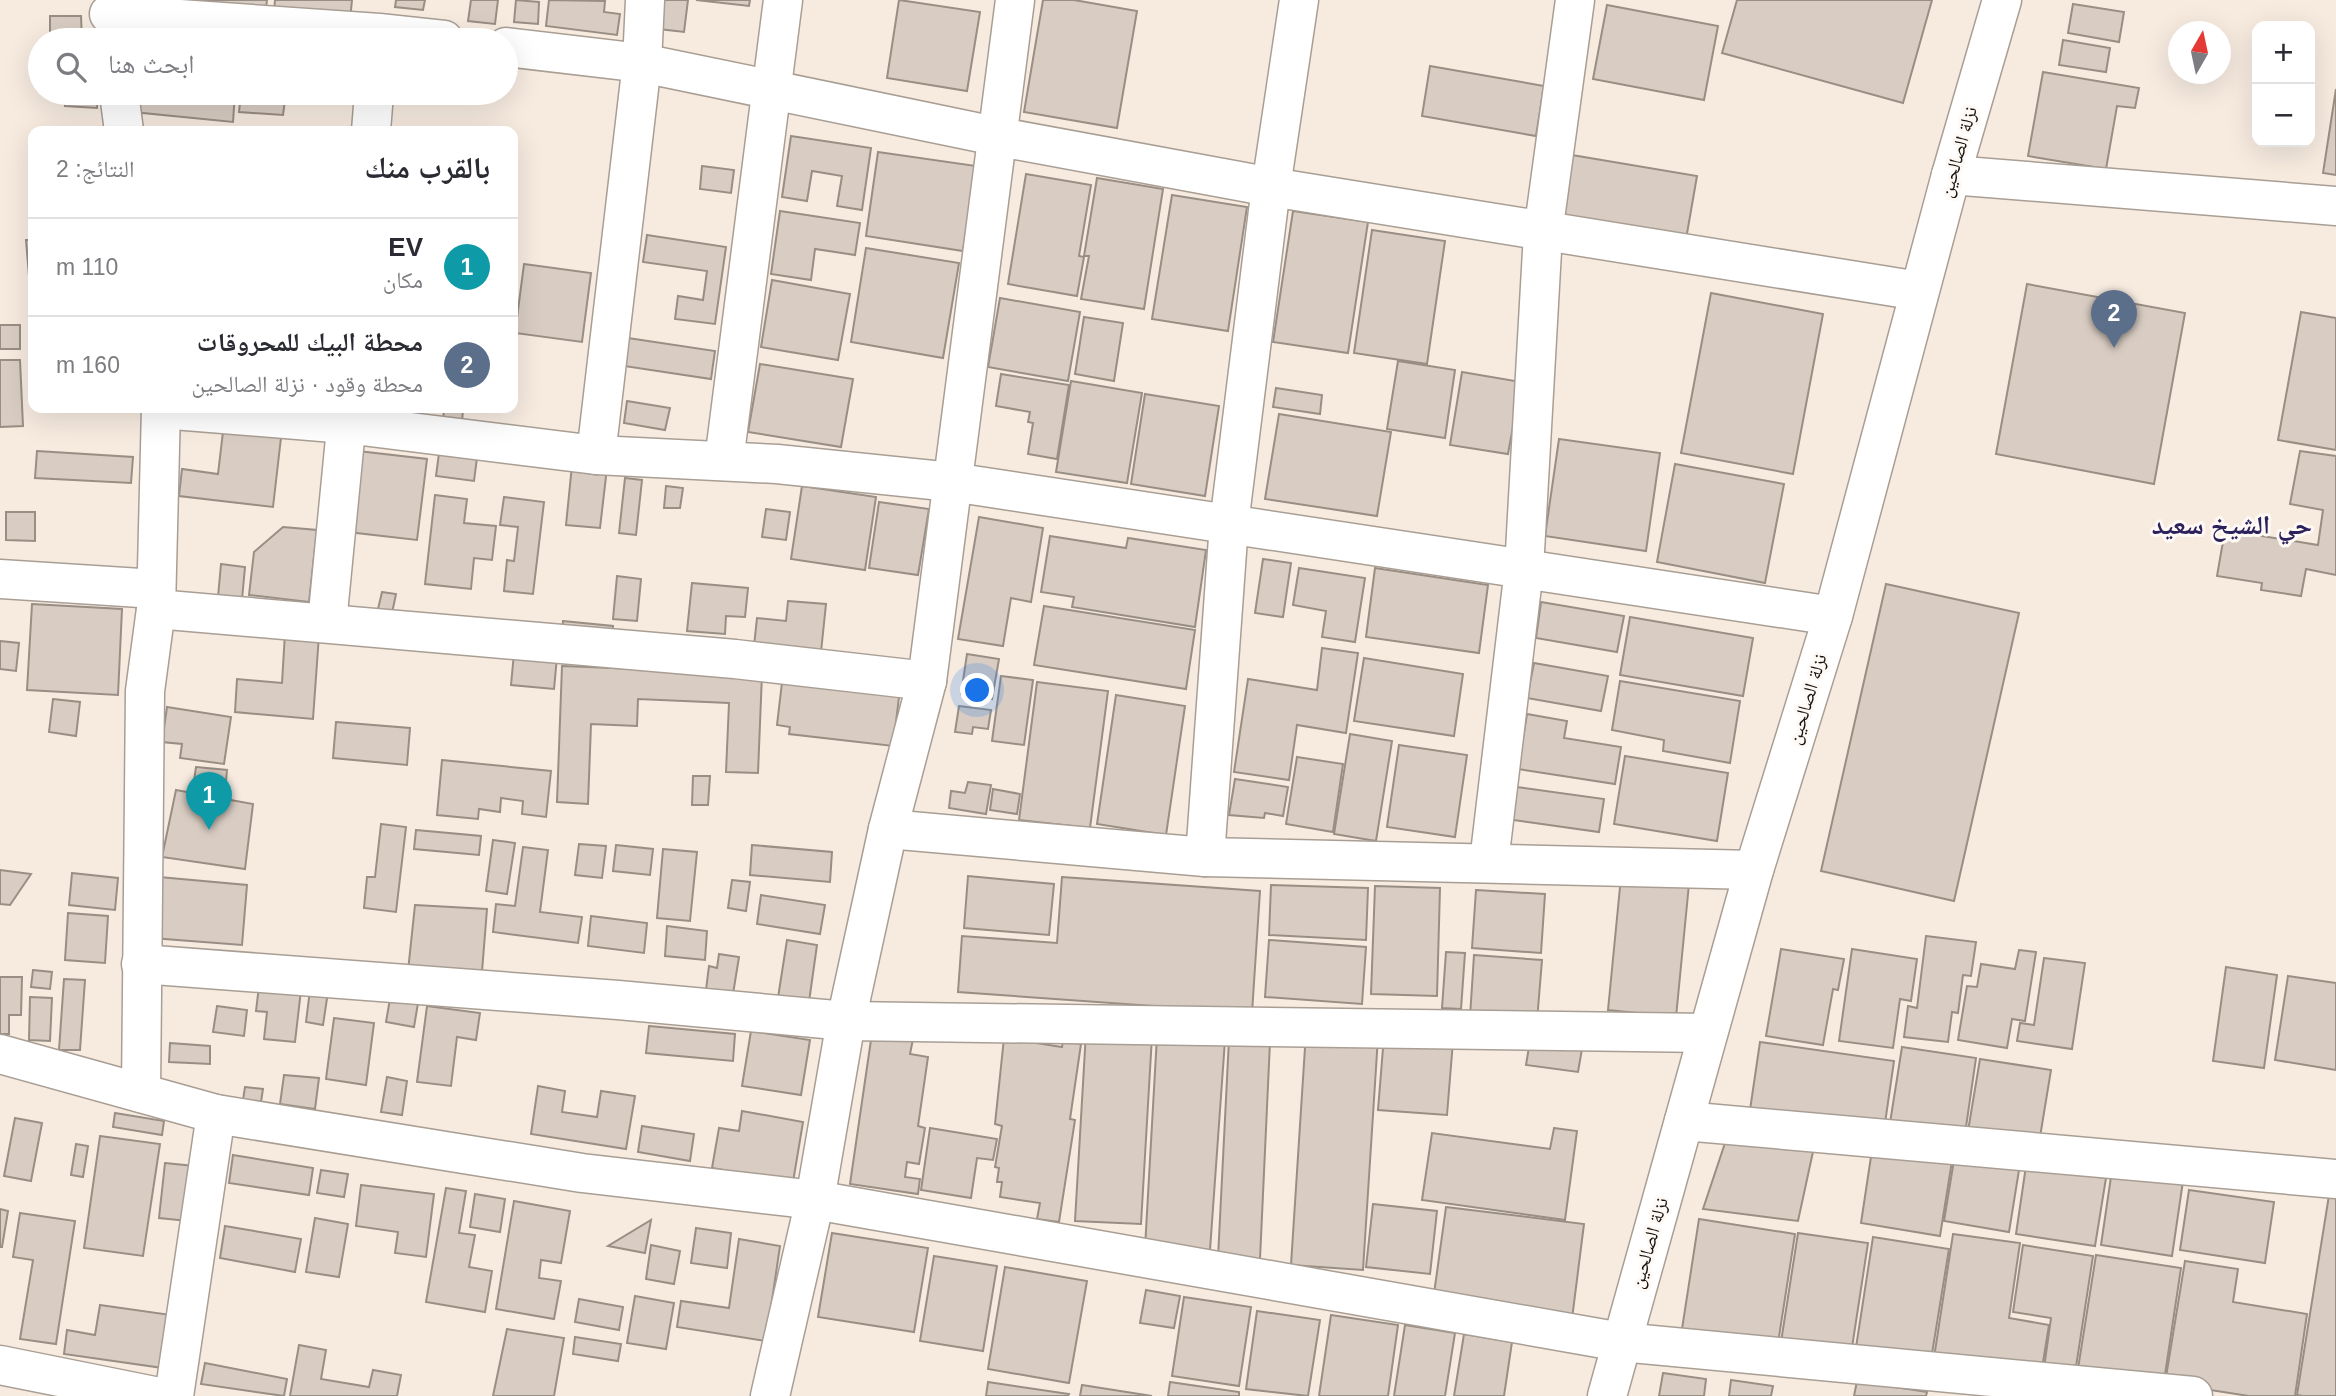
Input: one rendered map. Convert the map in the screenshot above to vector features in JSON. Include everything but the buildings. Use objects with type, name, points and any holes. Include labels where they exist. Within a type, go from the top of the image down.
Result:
[{"type":"street","points":[[596,455],[642,63],[645,0]]},
{"type":"street","points":[[724,461],[783,0]]},
{"type":"street","points":[[770,1396],[815,1200],[846,1021],[888,829],[928,681],[952,482],[1000,137],[1015,0]]},
{"type":"street","points":[[1205,857],[1230,524],[1271,187],[1299,0]]},
{"type":"street","points":[[1489,862],[1524,569],[1543,233],[1575,0]]},
{"type":"street","name":"نزلة الصالحين","points":[[1607,1396],[1754,870],[1833,616],[1919,291],[2001,0]]},
{"type":"street","points":[[110,18],[380,24]]},
{"type":"street","points":[[518,48],[642,63],[1000,137],[1271,187],[1543,233],[1919,291]]},
{"type":"street","points":[[121,105],[123,126]]},
{"type":"street","points":[[371,126],[373,105]]},
{"type":"street","points":[[1951,174],[2336,206]]},
{"type":"street","points":[[141,1093],[145,691],[156,599],[161,413]]},
{"type":"street","points":[[277,413],[347,416],[596,455],[724,461],[952,482],[1833,616]]},
{"type":"street","points":[[327,623],[347,416]]},
{"type":"street","points":[[0,579],[327,623],[735,659],[928,681]]},
{"type":"street","points":[[888,829],[1205,857],[1754,870]]},
{"type":"street","points":[[141,964],[618,1000],[846,1021],[1708,1033]]},
{"type":"street","points":[[0,1054],[216,1114],[582,1174],[815,1200],[1621,1342],[2193,1396]]},
{"type":"street","points":[[174,1396],[216,1114]]},
{"type":"street","points":[[1684,1121],[2336,1179]]},
{"type":"street","points":[[0,1365],[154,1396]]},
{"type":"place","name":"محطة البيك للمحروقات","points":[[2114,348]]},
{"type":"place","name":"EV","points":[[209,830]]},
{"type":"district","name":"حي الشيخ سعيد","points":[[2232,525]]}]
